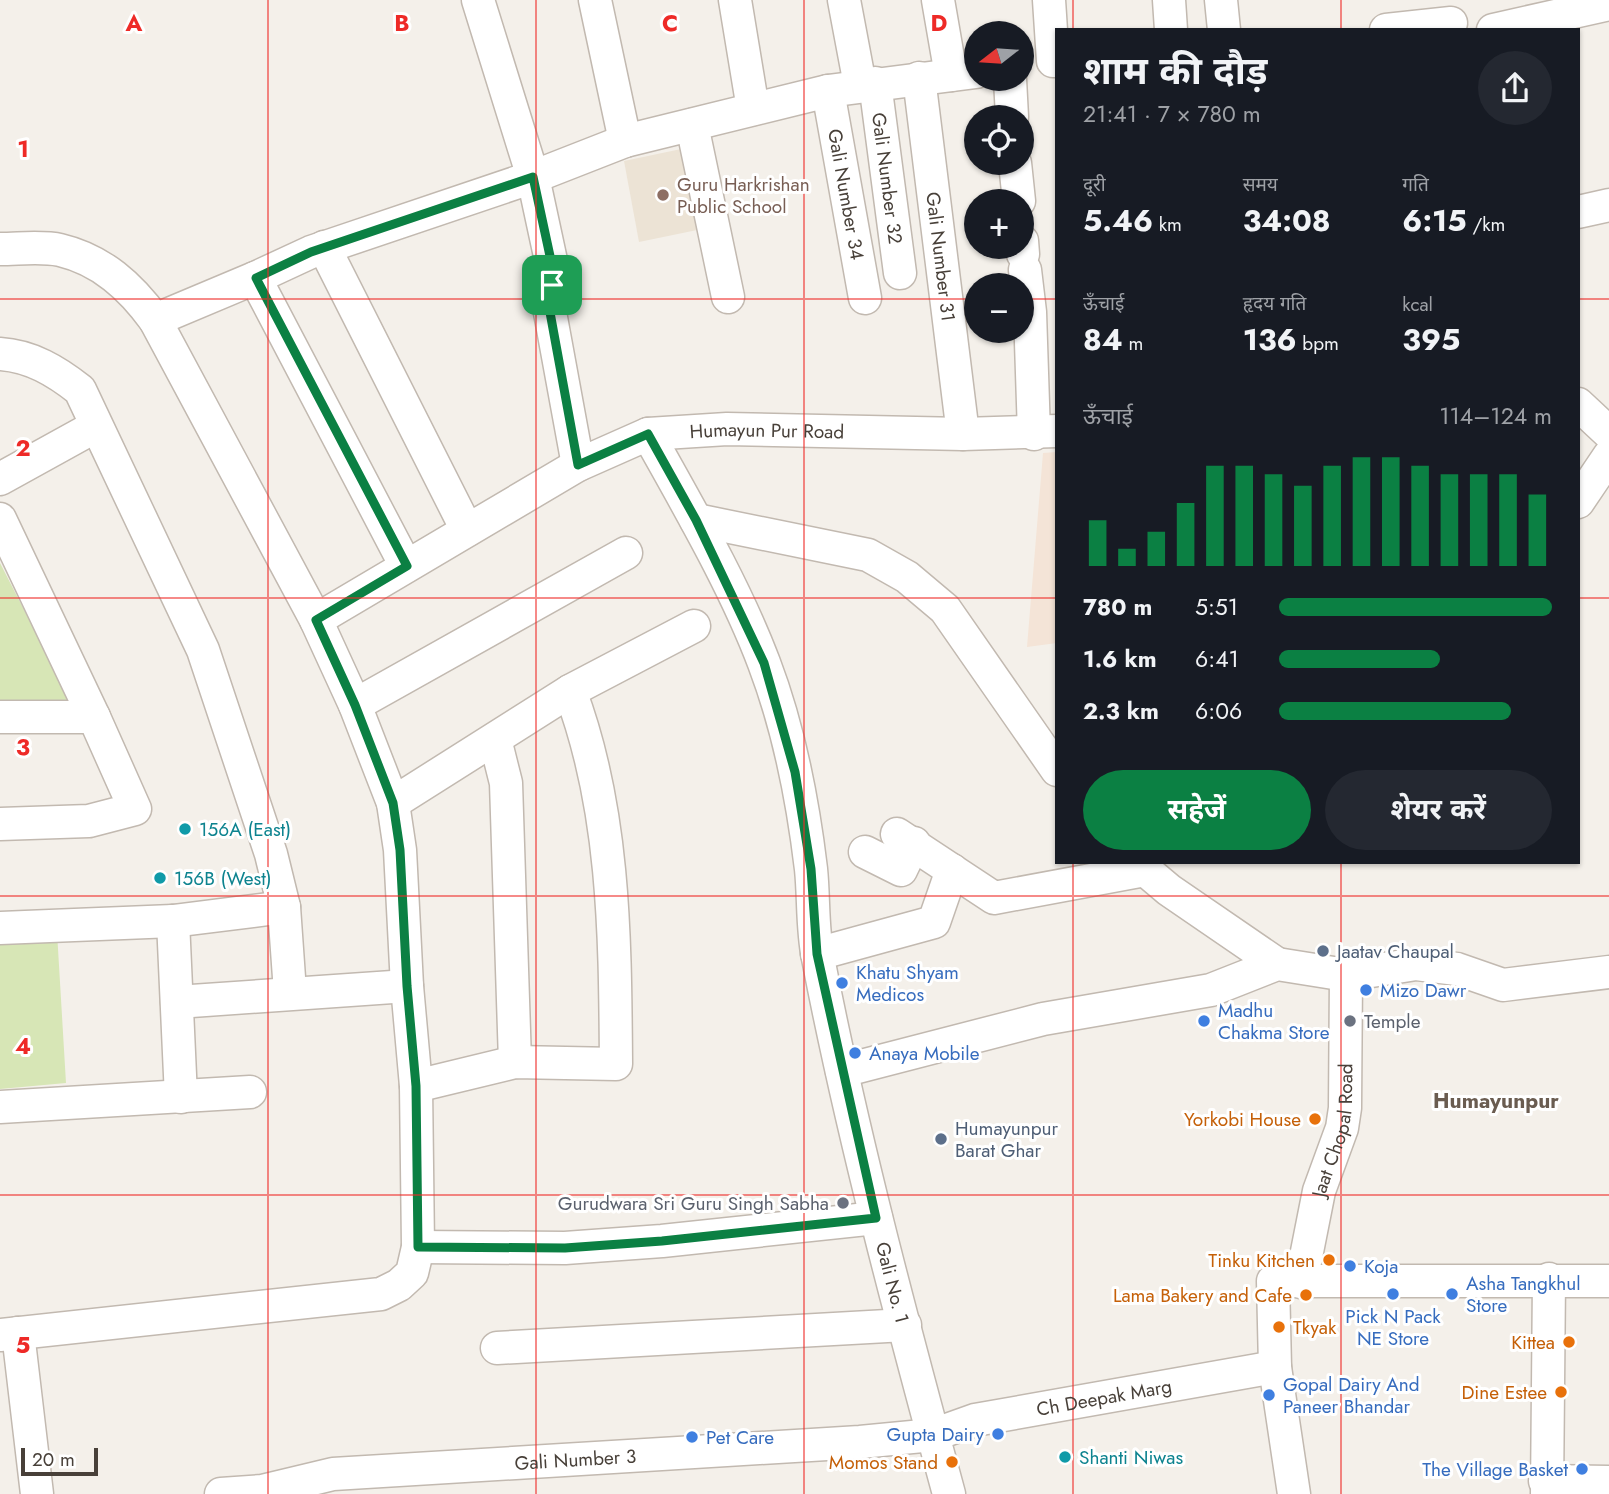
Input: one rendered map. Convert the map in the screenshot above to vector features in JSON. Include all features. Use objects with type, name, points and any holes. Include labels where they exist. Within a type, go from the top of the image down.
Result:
[{"type":"street","points":[[478,0],[533,177],[553,270],[547,296],[578,465]]},
{"type":"street","points":[[595,0],[625,141]]},
{"type":"street","points":[[735,0],[753,109]]},
{"type":"street","name":"Gali Number 32","points":[[844,0],[867,84],[900,273]]},
{"type":"street","points":[[155,320],[324,247],[533,177],[625,141],[828,91],[867,84],[964,74],[938,0]]},
{"type":"street","points":[[1034,64],[1055,61],[1049,0]]},
{"type":"street","points":[[1169,0],[1171,28]]},
{"type":"street","points":[[1222,0],[1224,28]]},
{"type":"street","points":[[1498,28],[1543,10],[1609,4]]},
{"type":"street","points":[[1397,28],[1450,18]]},
{"type":"street","name":"Gali Number 31","points":[[919,78],[963,434]]},
{"type":"street","name":"Gali Number 34","points":[[828,91],[865,298]]},
{"type":"street","points":[[692,125],[728,297]]},
{"type":"street","points":[[1580,212],[1609,205]]},
{"type":"street","points":[[324,247],[467,530]]},
{"type":"street","points":[[0,249],[59,250],[97,264],[134,290],[155,320],[316,620],[355,705],[393,803],[400,850],[407,986],[416,1086],[418,1247],[412,1273],[399,1285],[381,1294],[9,1334],[37,1494]]},
{"type":"street","points":[[1024,259],[1044,311],[1045,432]]},
{"type":"street","points":[[256,278],[407,566]]},
{"type":"street","points":[[0,354],[15,355],[56,371],[80,390],[203,650],[271,854],[284,907],[290,992]]},
{"type":"street","points":[[1580,406],[1609,433]]},
{"type":"street","points":[[0,479],[96,426]]},
{"type":"street","name":"Humayun Pur Road","points":[[316,620],[578,465],[648,434],[727,429],[963,434],[1045,432]]},
{"type":"street","name":"Gali No. 1","points":[[648,434],[696,520],[764,663],[792,760],[811,869],[817,954],[842,1071],[876,1218],[949,1494]]},
{"type":"street","points":[[1580,499],[1609,456]]},
{"type":"street","points":[[0,519],[135,809],[89,821],[0,824]]},
{"type":"street","points":[[696,520],[868,555],[907,577],[945,608],[1055,767]]},
{"type":"street","points":[[355,705],[626,553]]},
{"type":"street","points":[[393,803],[570,691],[694,626]]},
{"type":"street","points":[[416,1086],[515,1062],[616,1065],[615,961],[605,822],[588,737],[570,691]]},
{"type":"street","points":[[0,717],[94,717]]},
{"type":"street","points":[[495,739],[506,783],[515,1062]]},
{"type":"street","points":[[865,852],[901,870],[906,839],[994,898],[1141,866],[1169,890],[1277,964],[1346,975],[1416,964],[1457,969],[1503,985],[1609,972]]},
{"type":"street","points":[[817,954],[934,922],[952,870]]},
{"type":"street","points":[[0,928],[173,921],[284,907]]},
{"type":"street","points":[[173,921],[181,1097]]},
{"type":"street","points":[[842,1071],[1043,1019],[1211,990],[1277,964]]},
{"type":"street","name":"Jaat Chopal Road","points":[[1301,1282],[1318,1191],[1342,1128],[1345,1108],[1346,975]]},
{"type":"street","points":[[177,1002],[290,992],[407,986]]},
{"type":"street","points":[[0,1107],[250,1092]]},
{"type":"street","points":[[418,1247],[565,1248],[662,1241],[876,1218]]},
{"type":"street","points":[[1549,1279],[1546,1488],[1609,1482]]},
{"type":"street","points":[[1294,1494],[1275,1367],[1273,1282],[1549,1279],[1609,1281]]},
{"type":"street","points":[[497,1348],[905,1325]]},
{"type":"street","name":"Ch Deepak Marg","points":[[933,1435],[975,1420],[1275,1367]]},
{"type":"street","name":"Gali Number 3","points":[[221,1494],[262,1490],[333,1474],[860,1442],[933,1435]]},
{"type":"shaded area","name":"Guru Harkrishan Public School","points":[[686,148],[702,229],[639,242],[624,161]]},
{"type":"shaded area","points":[[1055,452],[1055,643],[1027,647],[1043,453]]},
{"type":"green space","points":[[0,563],[77,713],[0,711]]},
{"type":"green space","points":[[57,932],[66,1083],[0,1089],[0,935]]},
{"type":"place","name":"Guru Harkrishan Public School","points":[[663,195]]},
{"type":"place","name":"156A (East)","points":[[185,829]]},
{"type":"place","name":"156B (West)","points":[[160,878]]},
{"type":"place","name":"Jaatav Chaupal","points":[[1323,951]]},
{"type":"place","name":"Khatu Shyam Medicos","points":[[842,983]]},
{"type":"place","name":"Mizo Dawr","points":[[1366,990]]},
{"type":"place","name":"Madhu Chakma Store","points":[[1204,1021]]},
{"type":"place","name":"Temple","points":[[1350,1021]]},
{"type":"place","name":"Anaya Mobile","points":[[855,1053]]},
{"type":"place","name":"Yorkobi House","points":[[1315,1119]]},
{"type":"place","name":"Humayunpur Barat Ghar","points":[[941,1139]]},
{"type":"place","name":"Gurudwara Sri Guru Singh Sabha","points":[[843,1203]]},
{"type":"place","name":"Tinku Kitchen","points":[[1329,1260]]},
{"type":"place","name":"Koja","points":[[1350,1266]]},
{"type":"place","name":"Pick N Pack NE Store","points":[[1393,1294]]},
{"type":"place","name":"Asha Tangkhul Store","points":[[1452,1294]]},
{"type":"place","name":"Lama Bakery and Cafe","points":[[1306,1295]]},
{"type":"place","name":"Tkyak","points":[[1279,1327]]},
{"type":"place","name":"Kittea","points":[[1569,1342]]},
{"type":"place","name":"Dine Estee","points":[[1561,1392]]},
{"type":"place","name":"Gopal Dairy And Paneer Bhandar","points":[[1269,1395]]},
{"type":"place","name":"Gupta Dairy","points":[[998,1434]]},
{"type":"place","name":"Pet Care","points":[[692,1437]]},
{"type":"place","name":"Shanti Niwas","points":[[1065,1457]]},
{"type":"place","name":"Momos Stand","points":[[952,1462]]},
{"type":"place","name":"The Village Basket","points":[[1582,1469]]},
{"type":"district","name":"Humayunpur","points":[[1496,1101]]},
{"type":"route","points":[[533,177],[553,270],[552,285],[547,296],[578,465],[648,434],[696,520],[764,663],[795,772],[811,869],[817,954],[876,1218],[662,1241],[565,1248],[418,1247],[416,1086],[407,986],[400,850],[393,803],[355,705],[316,620],[407,566],[256,278],[311,252],[533,177]]}]
